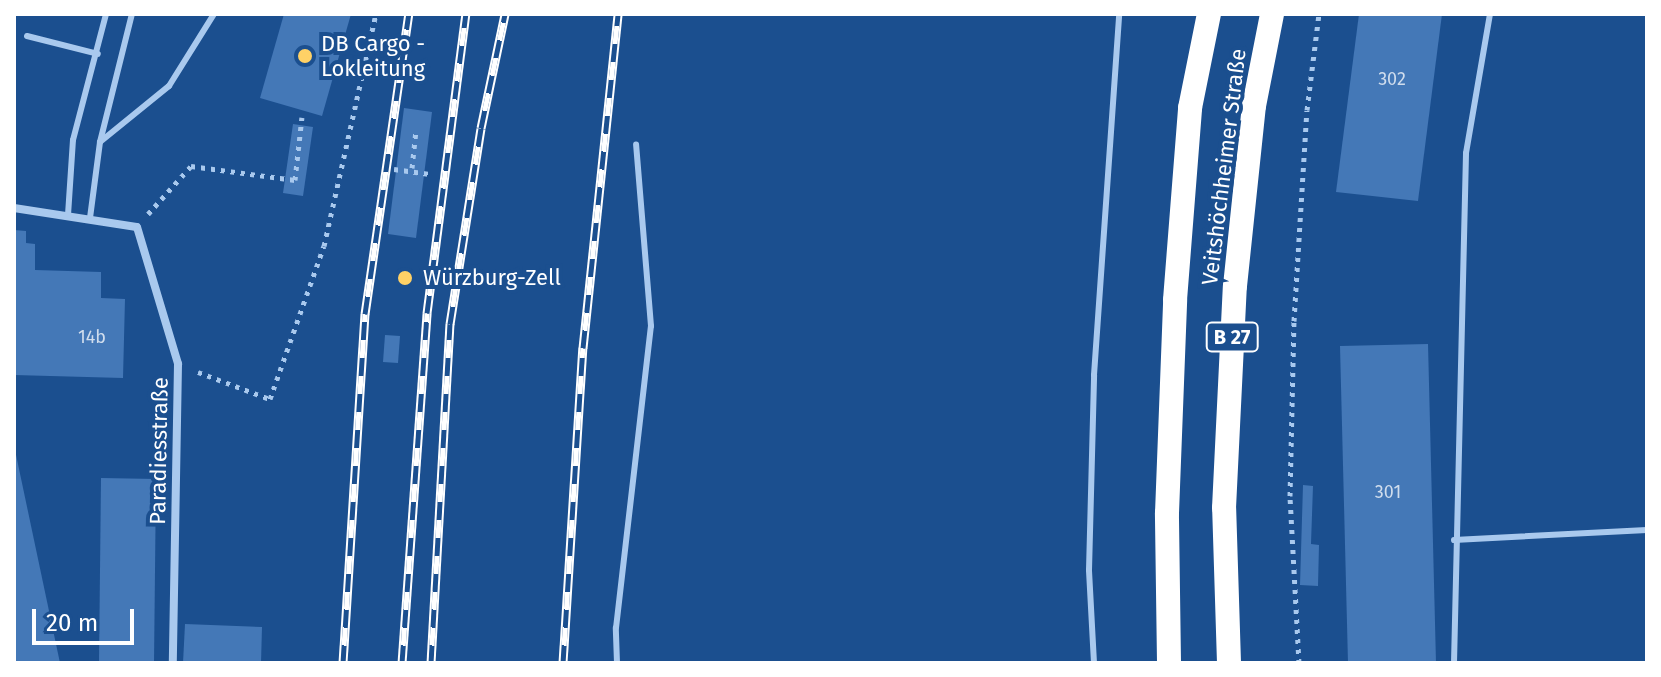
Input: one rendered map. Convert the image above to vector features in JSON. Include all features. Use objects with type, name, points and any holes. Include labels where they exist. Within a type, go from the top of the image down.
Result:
[{"type":"highway","name":"Veitshöchheimer Straße","points":[[1169,663],[1167,513],[1175,300],[1190,108],[1209,14]]},
{"type":"highway","name":"Veitshöchheimer Straße","points":[[1229,663],[1224,508],[1235,286],[1254,106],[1272,14]]},
{"type":"street","points":[[14,208],[137,227]]},
{"type":"street","name":"Paradiesstraße","points":[[137,227],[178,364],[173,663]]},
{"type":"lane","points":[[68,215],[73,140],[106,14]]},
{"type":"lane","points":[[90,218],[100,142],[132,14]]},
{"type":"lane","points":[[100,142],[169,86],[214,14]]},
{"type":"lane","points":[[1094,663],[1089,570],[1094,375],[1110,91],[1119,14]]},
{"type":"lane","points":[[1454,663],[1454,540],[1466,153],[1490,14]]},
{"type":"lane","points":[[27,36],[98,54]]},
{"type":"lane","points":[[617,663],[616,628],[651,326],[636,145]]},
{"type":"lane","points":[[1454,540],[1647,530]]},
{"type":"path","points":[[178,364],[270,399],[324,246],[376,14]]},
{"type":"path","points":[[1299,663],[1290,496],[1294,321],[1307,110],[1319,14]]},
{"type":"path","points":[[137,227],[191,166],[295,180],[302,117]]},
{"type":"path","points":[[412,168],[416,132]]},
{"type":"path","points":[[394,169],[412,168],[430,174]]},
{"type":"building","name":"DB Cargo - Lokleitung","points":[[284,14],[351,14],[322,116],[260,98]]},
{"type":"building","points":[[1359,14],[1442,14],[1418,201],[1336,192]]},
{"type":"building","points":[[404,108],[432,112],[416,238],[388,234]]},
{"type":"building","points":[[293,124],[313,127],[303,196],[283,193]]},
{"type":"building","points":[[14,230],[26,231],[26,243],[35,244],[35,270],[101,272],[101,298],[125,299],[123,378],[14,375]]},
{"type":"building","points":[[385,335],[400,336],[398,363],[383,362]]},
{"type":"building","points":[[1428,344],[1436,663],[1348,663],[1340,346]]},
{"type":"building","points":[[15,450],[60,663],[14,663]]},
{"type":"building","points":[[101,478],[156,479],[154,663],[99,663]]},
{"type":"building","points":[[1303,485],[1313,486],[1311,544],[1319,545],[1318,586],[1300,585]]},
{"type":"building","points":[[185,624],[262,627],[261,663],[183,663]]},
{"type":"railway","points":[[343,663],[365,314],[409,14]]},
{"type":"railway","points":[[402,663],[427,313],[466,14]]},
{"type":"railway","points":[[431,663],[450,324],[481,128],[505,14]]},
{"type":"railway","points":[[563,663],[583,348],[618,14]]},
{"type":"place","name":"DB Cargo - Lokleitung","points":[[305,56]]},
{"type":"place","name":"Würzburg-Zell","points":[[405,278]]}]
